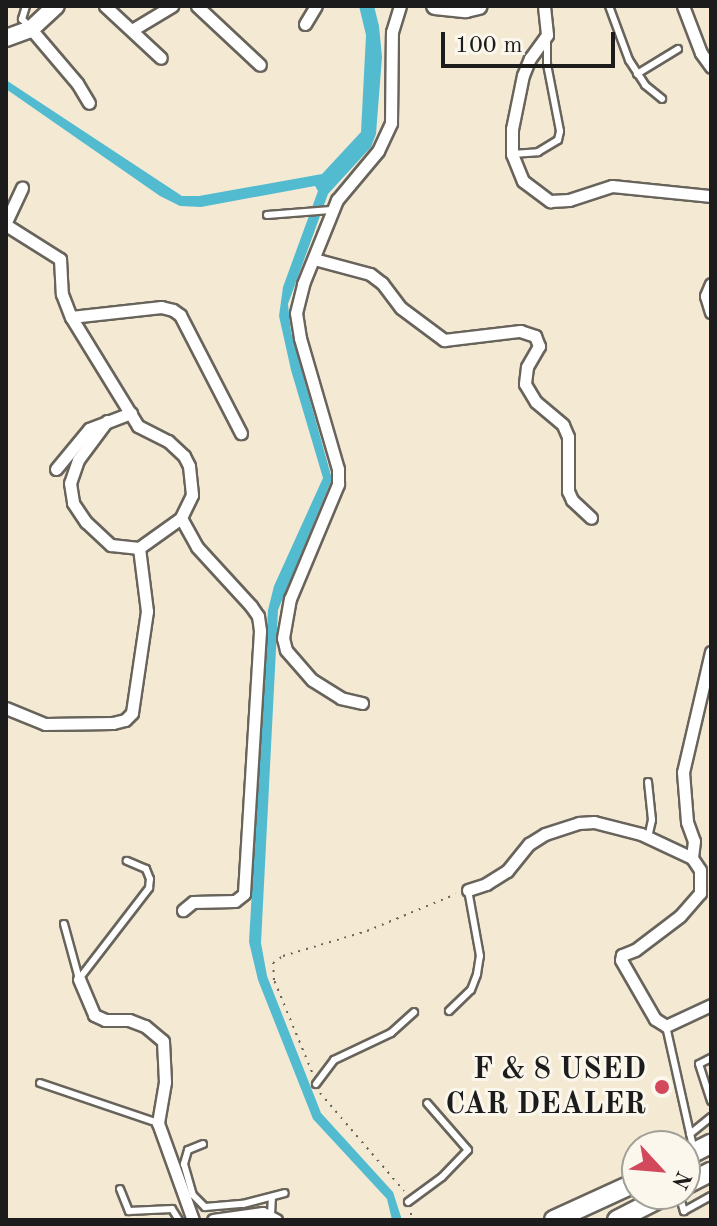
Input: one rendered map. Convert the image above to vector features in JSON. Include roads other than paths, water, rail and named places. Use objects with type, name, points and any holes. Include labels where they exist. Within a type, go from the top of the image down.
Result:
[{"type":"main road","points":[[6,38],[31,29],[56,6]]},
{"type":"main road","points":[[435,6],[466,9],[479,6]]},
{"type":"main road","points":[[554,1220],[621,1189]]},
{"type":"main road","points":[[617,1220],[642,1214]]},
{"type":"street","points":[[105,6],[161,58]]},
{"type":"street","points":[[132,30],[172,6]]},
{"type":"street","points":[[197,6],[260,65]]},
{"type":"street","points":[[305,24],[316,6]]},
{"type":"street","points":[[362,703],[341,698],[312,680],[286,650],[283,638],[290,599],[338,484],[338,469],[300,338],[296,313],[329,210],[378,151],[391,123],[392,32],[400,6]]},
{"type":"street","points":[[544,6],[547,35],[530,58],[523,75],[512,129],[512,154],[523,181],[550,201],[569,200],[612,186],[711,196]]},
{"type":"street","points":[[683,6],[705,61],[711,67]]},
{"type":"street","points":[[31,29],[70,73],[89,103]]},
{"type":"street","points":[[22,188],[6,223],[60,259],[62,294],[71,317],[138,426],[176,447],[189,466],[192,495],[181,518],[139,548],[111,545],[73,503],[70,483],[78,460],[107,421]]},
{"type":"street","points":[[314,259],[370,274],[382,283],[401,308],[444,340],[520,331],[535,336],[539,346],[527,367],[525,384],[536,402],[563,425],[568,437],[568,491],[572,500],[591,518]]},
{"type":"street","points":[[711,284],[706,296],[711,312]]},
{"type":"street","points":[[71,317],[161,307],[173,310],[180,315],[241,433]]},
{"type":"street","points":[[56,469],[89,429],[131,413]]},
{"type":"street","points":[[181,518],[197,547],[258,616],[260,631],[244,894],[235,901],[193,902],[183,910]]},
{"type":"street","points":[[6,708],[45,724],[113,723],[125,720],[132,713],[147,611],[139,548]]},
{"type":"street","points":[[692,858],[694,841],[687,822],[683,772],[711,652]]},
{"type":"street","points":[[468,890],[486,884],[507,871],[529,844],[545,834],[579,823],[594,822],[648,837],[692,858],[700,870],[700,893],[680,916],[635,950],[622,955],[621,960],[655,1019],[666,1026],[711,1005]]},
{"type":"street","points":[[79,979],[99,1018],[129,1020],[145,1026],[163,1041],[165,1082],[158,1123],[193,1220]]},
{"type":"street","points":[[213,1220],[274,1217]]},
{"type":"lane","points":[[26,6],[22,19],[31,29]]},
{"type":"lane","points":[[609,6],[637,74],[662,99]]},
{"type":"lane","points":[[512,154],[538,152],[554,145],[560,131],[547,64],[547,35]]},
{"type":"lane","points":[[637,74],[678,49]]},
{"type":"lane","points":[[267,215],[329,210]]},
{"type":"lane","points":[[648,782],[652,820],[648,837]]},
{"type":"lane","points":[[79,979],[149,888],[146,869],[127,861]]},
{"type":"lane","points":[[449,1011],[471,990],[480,956],[468,890]]},
{"type":"lane","points":[[64,924],[79,979]]},
{"type":"lane","points":[[316,1084],[334,1060],[391,1033],[414,1012]]},
{"type":"lane","points":[[666,1026],[691,1130]]},
{"type":"lane","points":[[711,1058],[699,1064],[711,1101]]},
{"type":"lane","points":[[40,1083],[158,1123]]},
{"type":"lane","points":[[408,1202],[442,1177],[468,1150],[427,1103]]},
{"type":"lane","points":[[701,1136],[711,1117]]},
{"type":"lane","points":[[203,1144],[188,1150],[184,1164],[193,1195],[205,1207],[243,1204],[285,1193]]},
{"type":"lane","points":[[120,1189],[129,1211],[172,1209],[179,1220]]},
{"type":"lane","points":[[272,1197],[274,1217]]},
{"type":"water","points":[[359,6],[374,6],[379,26],[382,57],[376,134],[371,147],[328,194],[288,304],[291,332],[332,479],[278,610],[261,943],[267,976],[321,1113],[393,1192],[402,1220],[392,1220],[387,1199],[313,1119],[258,980],[249,942],[268,610],[274,586],[323,478],[291,370],[279,316],[283,287],[318,191],[315,186],[201,207],[180,206],[160,196],[6,89],[6,80],[182,196],[199,196],[322,174],[361,132],[366,35]]},
{"type":"place","name":"F & 8 USED CAR DEALER","points":[[662,1087]]}]
